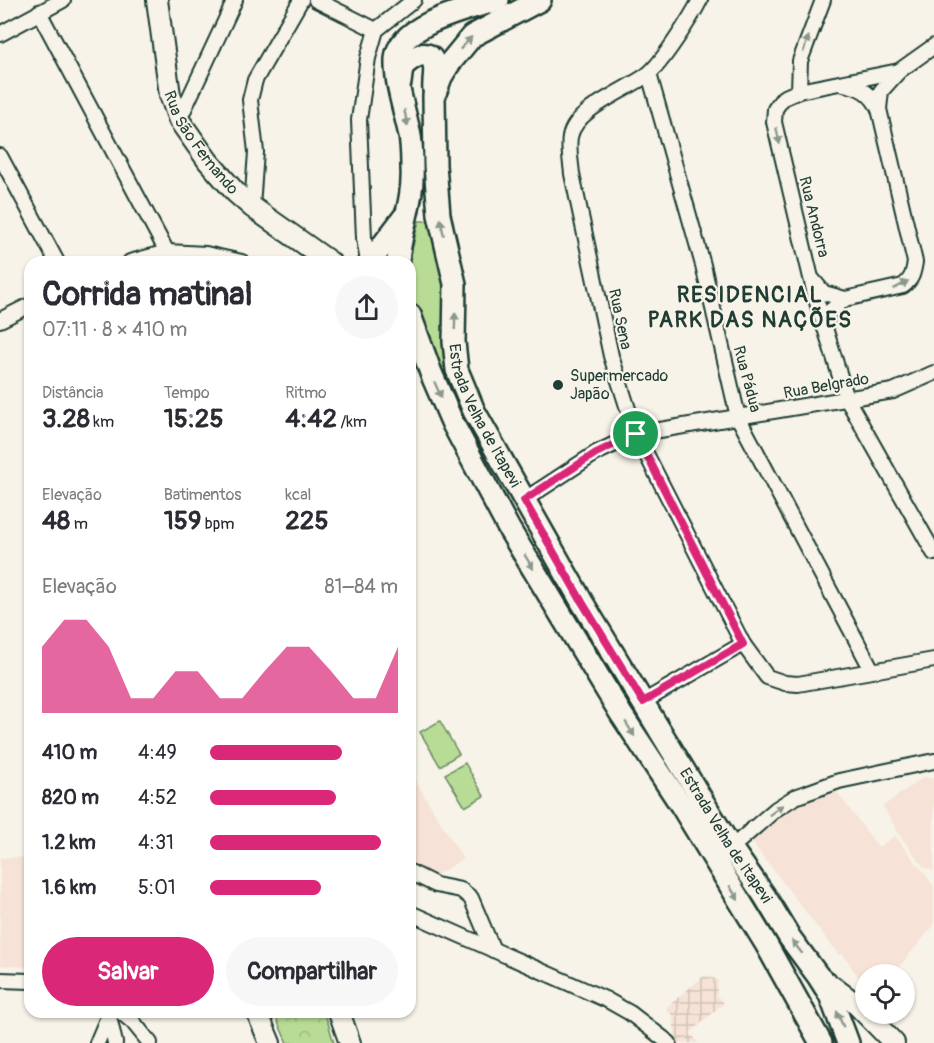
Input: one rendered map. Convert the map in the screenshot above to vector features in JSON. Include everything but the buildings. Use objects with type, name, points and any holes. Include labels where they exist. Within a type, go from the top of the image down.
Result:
[{"type":"main road","name":"Rua São Fernando","points":[[157,0],[170,95],[179,120],[207,161],[236,193],[305,256]]},
{"type":"main road","points":[[398,256],[413,183],[410,135],[399,86],[396,59],[399,48],[411,34],[435,21],[498,0]]},
{"type":"main road","name":"Estrada Velha de Itapevi","points":[[540,0],[472,36],[449,64],[434,96],[435,165],[439,215],[455,284],[454,342],[458,370],[474,411],[582,602],[731,848],[830,995],[848,1043]]},
{"type":"main road","points":[[399,86],[402,67],[417,54],[424,54],[430,57],[434,64],[434,96]]},
{"type":"main road","points":[[374,256],[409,212]]},
{"type":"main road","name":"Estrada Velha de Itapevi","points":[[416,333],[453,424],[509,529],[626,723],[681,805],[766,944],[821,1043]]},
{"type":"main road","points":[[416,348],[425,359]]},
{"type":"main road","points":[[766,944],[776,948],[782,955],[825,1029],[837,1043]]},
{"type":"main road","points":[[818,976],[856,1004],[894,1043]]},
{"type":"main road","points":[[260,1018],[270,1043]]},
{"type":"main road","points":[[341,1018],[350,1043]]},
{"type":"street","points":[[0,34],[63,0]]},
{"type":"street","points":[[179,120],[234,0]]},
{"type":"street","points":[[252,207],[256,152],[250,99],[255,80],[301,0]]},
{"type":"street","points":[[316,0],[376,30]]},
{"type":"street","points":[[368,256],[364,238],[358,120],[368,57],[376,30],[414,0]]},
{"type":"street","name":"Rua Sena","points":[[700,0],[673,43],[649,74],[586,113],[570,134],[572,174],[611,356],[636,434],[743,644],[767,677],[798,684],[934,660]]},
{"type":"street","points":[[799,91],[800,61],[822,0]]},
{"type":"street","points":[[39,12],[167,252]]},
{"type":"street","name":"Rua Andorra","points":[[934,46],[899,71],[799,91],[783,98],[775,109],[774,122],[824,327],[847,399],[934,553]]},
{"type":"street","points":[[824,327],[829,312],[845,300],[903,286],[913,274],[915,262],[879,109],[881,92],[899,71]]},
{"type":"street","name":"Rua Pádua","points":[[649,74],[703,265],[738,417],[872,670]]},
{"type":"street","points":[[838,83],[859,88],[867,93],[879,109]]},
{"type":"street","points":[[0,156],[54,256]]},
{"type":"street","points":[[152,256],[167,252],[215,256]]},
{"type":"street","points":[[812,278],[824,293],[845,300]]},
{"type":"street","points":[[0,320],[24,308]]},
{"type":"street","name":"Rua Belgrado","points":[[524,500],[596,453],[636,434],[893,391],[934,373]]},
{"type":"street","points":[[643,702],[743,644]]},
{"type":"street","points":[[731,848],[776,809],[795,797],[838,781],[934,761]]},
{"type":"street","points":[[416,875],[436,885],[462,890],[471,898],[493,950]]},
{"type":"street","points":[[416,916],[607,1000],[630,1013],[669,1043]]},
{"type":"street","points":[[0,980],[24,981]]},
{"type":"street","points":[[98,1043],[110,1018]]},
{"type":"street","points":[[112,1018],[115,1043]]},
{"type":"street","points":[[122,1018],[133,1022],[150,1043]]},
{"type":"shaded area","points":[[924,777],[934,779],[934,871],[924,867],[899,834],[883,806]]},
{"type":"shaded area","points":[[416,782],[463,859],[431,878],[416,869]]},
{"type":"shaded area","points":[[837,792],[878,847],[895,836],[934,886],[934,925],[901,964],[855,964],[855,972],[843,954],[839,955],[751,841],[785,810]]},
{"type":"shaded area","points":[[24,857],[24,967],[0,965],[0,858]]},
{"type":"shaded area","points":[[705,975],[718,980],[716,995],[724,1003],[690,1033],[699,1043],[676,1043],[673,1015],[666,1010]]},
{"type":"green space","points":[[419,221],[430,221],[445,276],[452,367],[437,367],[416,310],[416,256],[410,256]]},
{"type":"green space","points":[[440,721],[459,754],[440,766],[420,732]]},
{"type":"green space","points":[[465,763],[484,796],[465,807],[445,774]]},
{"type":"green space","points":[[276,1018],[326,1018],[334,1043],[287,1043]]},
{"type":"place","name":"Supermercado Japão","points":[[558,385]]},
{"type":"district","name":"RESIDENCIAL PARK DAS NAÇÕES","points":[[750,308]]},
{"type":"route","points":[[636,434],[743,644],[643,702],[524,500],[596,453],[636,434]]}]
